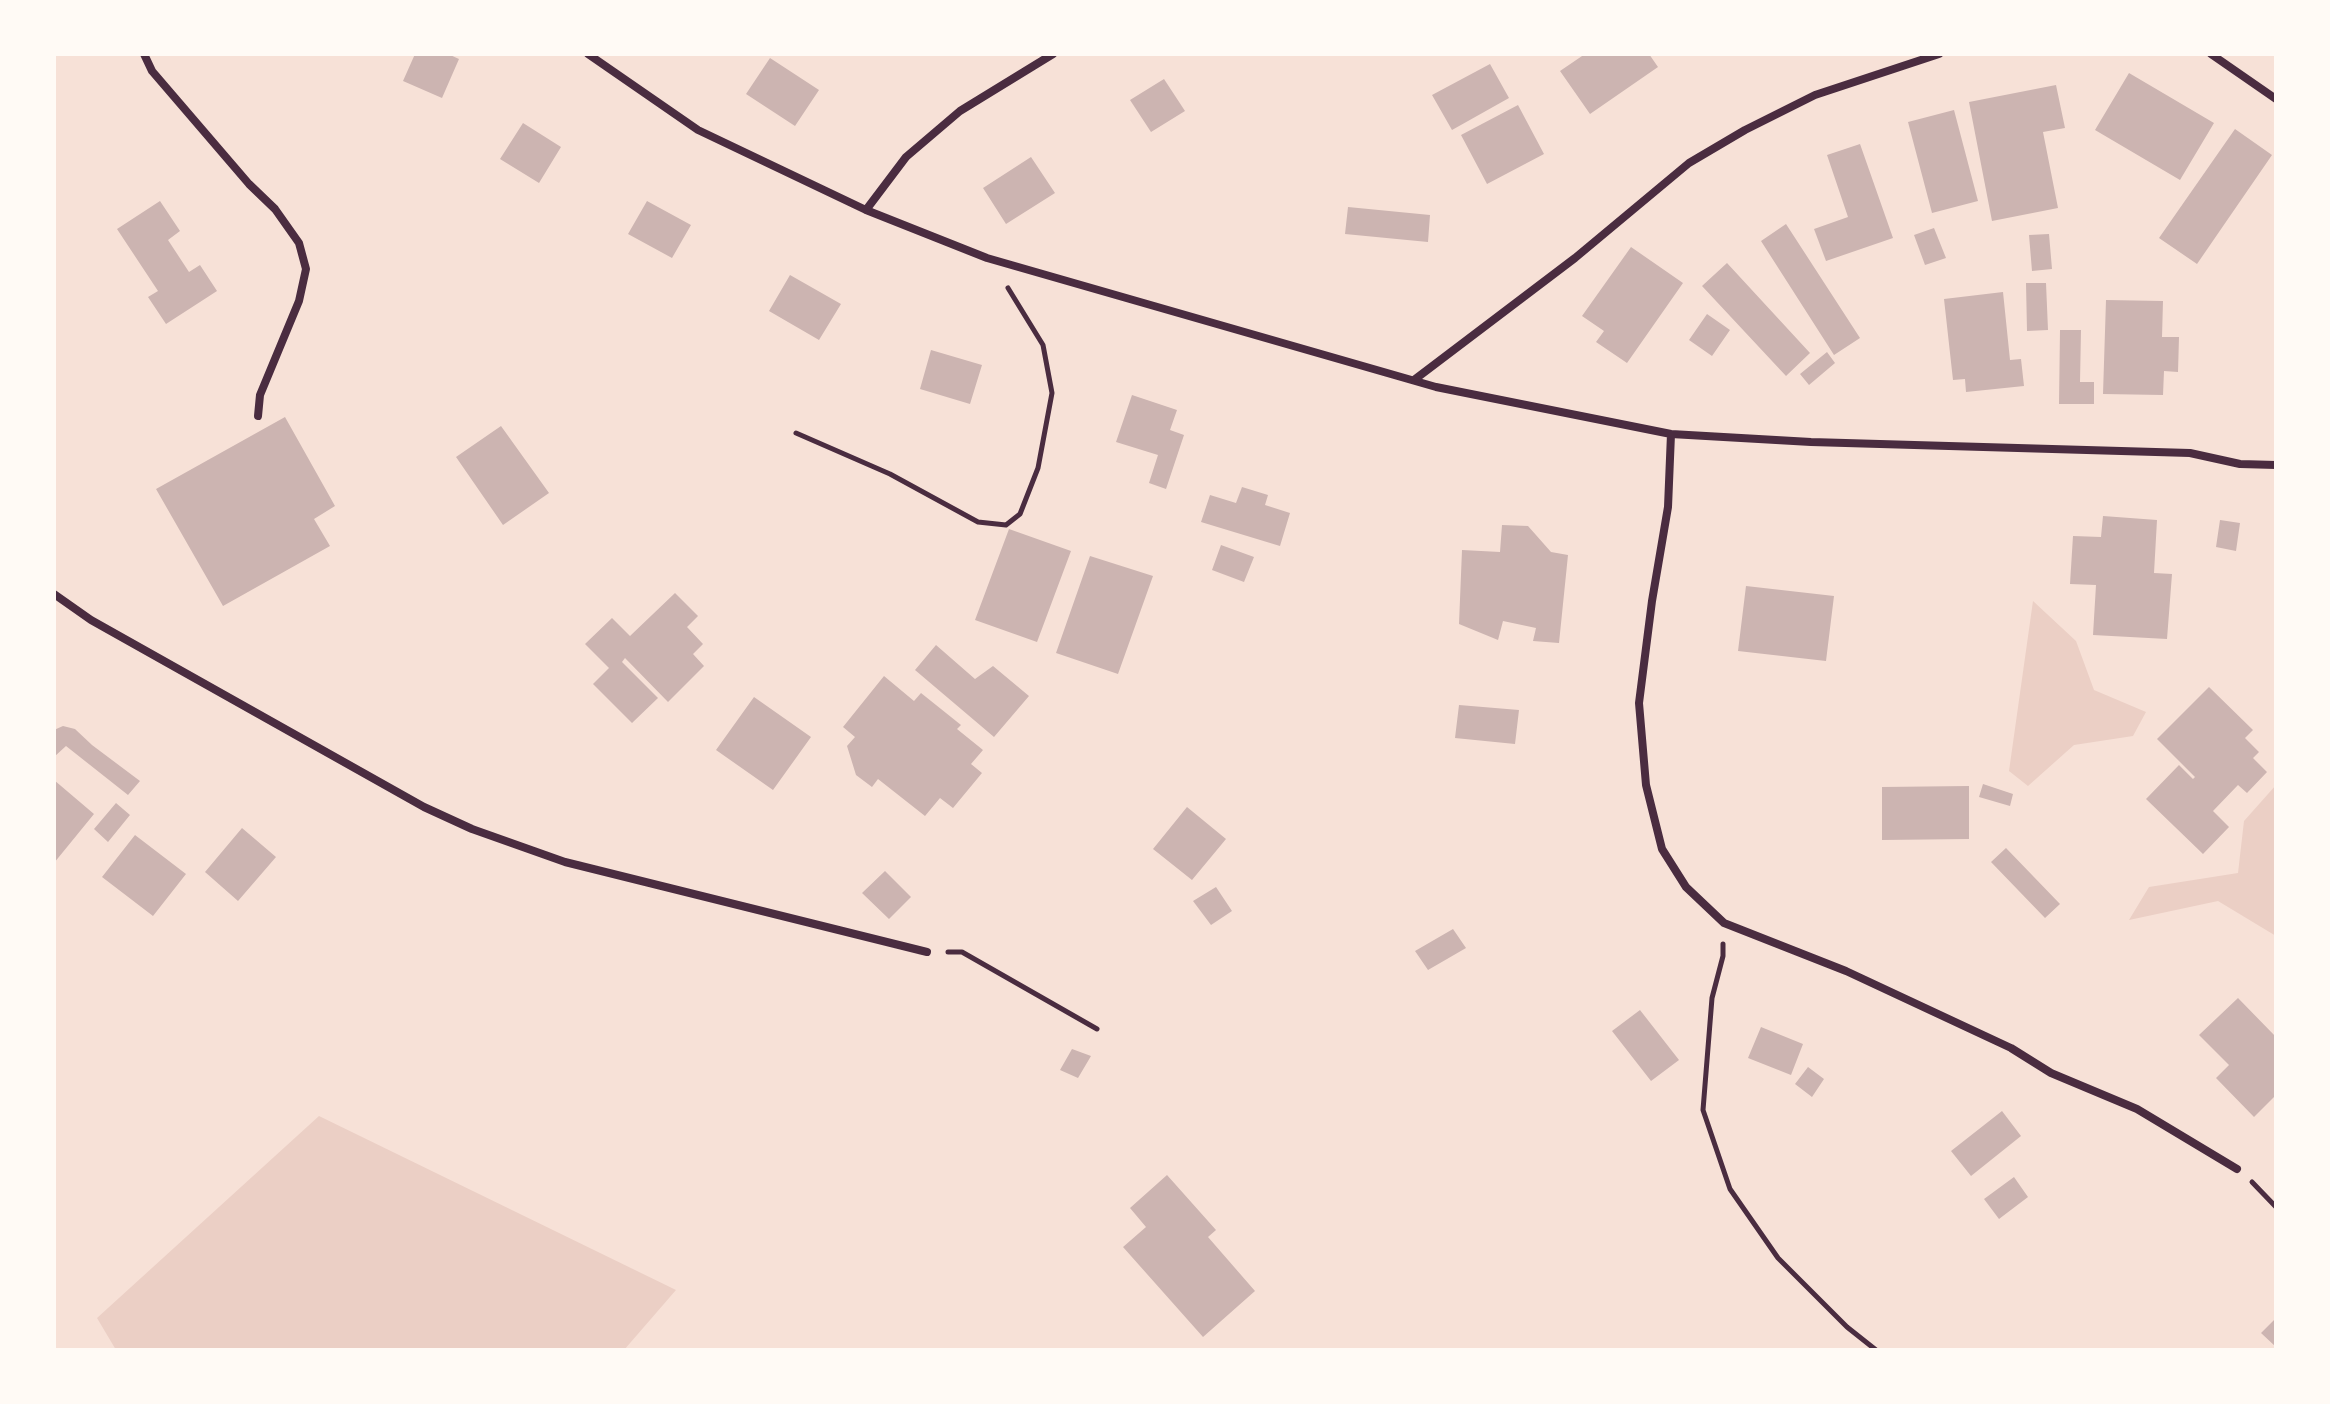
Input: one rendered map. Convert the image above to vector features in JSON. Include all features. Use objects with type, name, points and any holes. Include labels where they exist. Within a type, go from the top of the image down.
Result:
[{"type":"street","points":[[144,54],[152,71],[249,184],[275,209],[299,243],[306,269],[299,301],[260,395],[258,416]]},
{"type":"street","points":[[588,54],[698,130],[866,210],[987,258],[1436,387],[1671,434],[1811,442],[2175,452],[2240,464],[2276,465]]},
{"type":"street","points":[[866,210],[906,157],[960,111],[1053,54]]},
{"type":"street","points":[[1414,380],[1575,258],[1689,163],[1745,130],[1815,95],[1939,54]]},
{"type":"street","points":[[2211,54],[2276,99]]},
{"type":"street","points":[[1671,434],[1668,507],[1639,703],[1646,785],[1662,849],[1686,887],[1724,923],[1846,971],[2011,1048],[2051,1073],[2137,1109],[2237,1169]]},
{"type":"street","points":[[54,594],[91,620],[424,807],[472,829],[565,862],[927,952]]},
{"type":"path","points":[[796,433],[890,474],[978,522],[1006,525],[1020,514],[1038,468],[1052,393],[1043,345],[987,258]]},
{"type":"path","points":[[1724,923],[1723,956],[1712,998],[1703,1110],[1730,1189],[1778,1258],[1847,1327],[1876,1350]]},
{"type":"path","points":[[927,952],[962,952],[1097,1029]]},
{"type":"path","points":[[2237,1169],[2276,1207]]},
{"type":"shaded area","points":[[2033,601],[2076,641],[2094,690],[2146,712],[2133,736],[2074,745],[2028,786],[2009,771]]},
{"type":"shaded area","points":[[2276,785],[2276,936],[2218,901],[2129,920],[2149,887],[2238,873],[2244,821]]},
{"type":"shaded area","points":[[319,1116],[676,1290],[624,1350],[116,1350],[97,1318]]},
{"type":"building","points":[[415,54],[448,54],[459,59],[442,98],[403,81]]},
{"type":"building","points":[[1585,54],[1649,54],[1658,67],[1590,114],[1560,71]]},
{"type":"building","points":[[770,58],[819,90],[795,126],[746,94]]},
{"type":"building","points":[[1490,64],[1509,98],[1452,130],[1432,95]]},
{"type":"building","points":[[2129,73],[2214,123],[2180,180],[2095,130]]},
{"type":"building","points":[[1164,79],[1185,111],[1151,132],[1130,100]]},
{"type":"building","points":[[2056,85],[2065,128],[2043,132],[2058,208],[1992,221],[1969,102]]},
{"type":"building","points":[[1518,105],[1544,154],[1487,184],[1461,135]]},
{"type":"building","points":[[1954,110],[1978,201],[1932,213],[1908,122]]},
{"type":"building","points":[[523,123],[561,147],[539,183],[500,159]]},
{"type":"building","points":[[2235,129],[2272,155],[2197,264],[2159,238]]},
{"type":"building","points":[[1860,144],[1893,238],[1826,261],[1814,229],[1848,217],[1827,155]]},
{"type":"building","points":[[1031,157],[1055,193],[1006,224],[983,188]]},
{"type":"building","points":[[160,201],[180,231],[168,240],[189,272],[200,265],[217,291],[166,324],[148,297],[158,291],[117,229]]},
{"type":"building","points":[[647,201],[691,225],[672,258],[628,234]]},
{"type":"building","points":[[1348,207],[1430,215],[1428,242],[1345,234]]},
{"type":"building","points":[[1786,224],[1860,338],[1834,355],[1761,241]]},
{"type":"building","points":[[1934,228],[1946,258],[1925,265],[1914,235]]},
{"type":"building","points":[[2049,234],[2052,269],[2032,271],[2029,235]]},
{"type":"building","points":[[1631,247],[1683,283],[1627,363],[1596,342],[1604,331],[1582,316]]},
{"type":"building","points":[[1727,263],[1810,353],[1786,376],[1702,286]]},
{"type":"building","points":[[790,275],[841,304],[819,340],[769,311]]},
{"type":"building","points":[[2026,283],[2046,283],[2048,330],[2027,331]]},
{"type":"building","points":[[2003,292],[2010,360],[2021,359],[2024,386],[1966,392],[1965,379],[1953,380],[1944,299]]},
{"type":"building","points":[[2106,300],[2163,301],[2162,337],[2179,337],[2178,372],[2164,371],[2163,395],[2103,394]]},
{"type":"building","points":[[1707,314],[1730,330],[1712,356],[1689,340]]},
{"type":"building","points":[[2060,330],[2081,330],[2080,382],[2094,382],[2094,404],[2059,404]]},
{"type":"building","points":[[931,350],[982,365],[970,404],[920,389]]},
{"type":"building","points":[[1827,352],[1835,363],[1809,385],[1800,374]]},
{"type":"building","points":[[1132,395],[1177,410],[1170,430],[1184,435],[1166,489],[1149,483],[1158,455],[1116,442]]},
{"type":"building","points":[[285,417],[335,506],[314,519],[330,546],[223,606],[156,489]]},
{"type":"building","points":[[501,426],[549,493],[503,525],[456,457]]},
{"type":"building","points":[[1242,487],[1268,495],[1265,505],[1290,513],[1280,546],[1201,522],[1210,495],[1236,503]]},
{"type":"building","points":[[2103,516],[2157,520],[2154,573],[2172,574],[2167,639],[2093,635],[2096,585],[2070,584],[2073,536],[2101,537]]},
{"type":"building","points":[[2220,520],[2240,523],[2236,551],[2216,547]]},
{"type":"building","points":[[1502,525],[1528,526],[1551,552],[1568,555],[1559,643],[1533,641],[1536,628],[1503,621],[1498,640],[1459,624],[1462,550],[1500,552]]},
{"type":"building","points":[[1009,529],[1071,551],[1037,642],[975,620]]},
{"type":"building","points":[[1221,545],[1254,557],[1244,582],[1212,570]]},
{"type":"building","points":[[1090,556],[1153,576],[1118,674],[1056,653]]},
{"type":"building","points":[[1746,586],[1834,596],[1826,661],[1738,651]]},
{"type":"building","points":[[675,593],[698,616],[687,627],[703,644],[693,654],[704,666],[668,702],[625,658],[622,662],[658,698],[632,723],[593,684],[609,668],[585,644],[612,618],[630,636]]},
{"type":"building","points":[[936,645],[975,679],[993,666],[1029,696],[994,737],[915,670]]},
{"type":"building","points":[[884,676],[914,701],[921,693],[961,725],[957,729],[983,750],[971,764],[982,773],[953,808],[940,798],[925,816],[878,779],[872,787],[856,775],[847,746],[855,737],[843,727]]},
{"type":"building","points":[[2209,687],[2253,730],[2245,738],[2259,752],[2253,758],[2267,772],[2247,793],[2238,785],[2213,811],[2229,827],[2203,854],[2146,799],[2179,765],[2193,779],[2195,777],[2157,739]]},
{"type":"building","points":[[754,697],[811,737],[773,790],[716,750]]},
{"type":"building","points":[[1459,705],[1519,710],[1515,744],[1455,738]]},
{"type":"building","points":[[63,726],[75,729],[140,781],[128,795],[66,746],[54,757],[54,730]]},
{"type":"building","points":[[54,780],[94,814],[54,863]]},
{"type":"building","points":[[1983,784],[2013,794],[2010,806],[1979,797]]},
{"type":"building","points":[[1969,786],[1969,839],[1882,840],[1882,787]]},
{"type":"building","points":[[116,803],[130,815],[108,842],[94,829]]},
{"type":"building","points":[[1187,807],[1226,839],[1192,880],[1153,849]]},
{"type":"building","points":[[242,828],[276,857],[238,901],[205,872]]},
{"type":"building","points":[[135,835],[186,874],[153,916],[102,877]]},
{"type":"building","points":[[2006,848],[2060,904],[2045,918],[1991,862]]},
{"type":"building","points":[[885,871],[911,897],[889,919],[862,893]]},
{"type":"building","points":[[1216,887],[1232,911],[1211,925],[1193,901]]},
{"type":"building","points":[[1453,929],[1466,948],[1428,970],[1415,951]]},
{"type":"building","points":[[2238,998],[2276,1037],[2276,1095],[2254,1117],[2216,1078],[2229,1065],[2199,1035]]},
{"type":"building","points":[[1640,1010],[1679,1060],[1651,1081],[1612,1031]]},
{"type":"building","points":[[1761,1027],[1803,1044],[1791,1075],[1748,1058]]},
{"type":"building","points":[[1072,1049],[1091,1056],[1078,1078],[1060,1070]]},
{"type":"building","points":[[1808,1067],[1824,1079],[1812,1097],[1795,1084]]},
{"type":"building","points":[[2002,1111],[2021,1136],[1971,1176],[1951,1151]]},
{"type":"building","points":[[1167,1175],[1216,1230],[1208,1237],[1255,1291],[1203,1337],[1123,1247],[1146,1227],[1130,1208]]},
{"type":"building","points":[[2014,1177],[2028,1197],[1999,1219],[1984,1199]]},
{"type":"building","points":[[2276,1318],[2276,1347],[2261,1333]]}]
